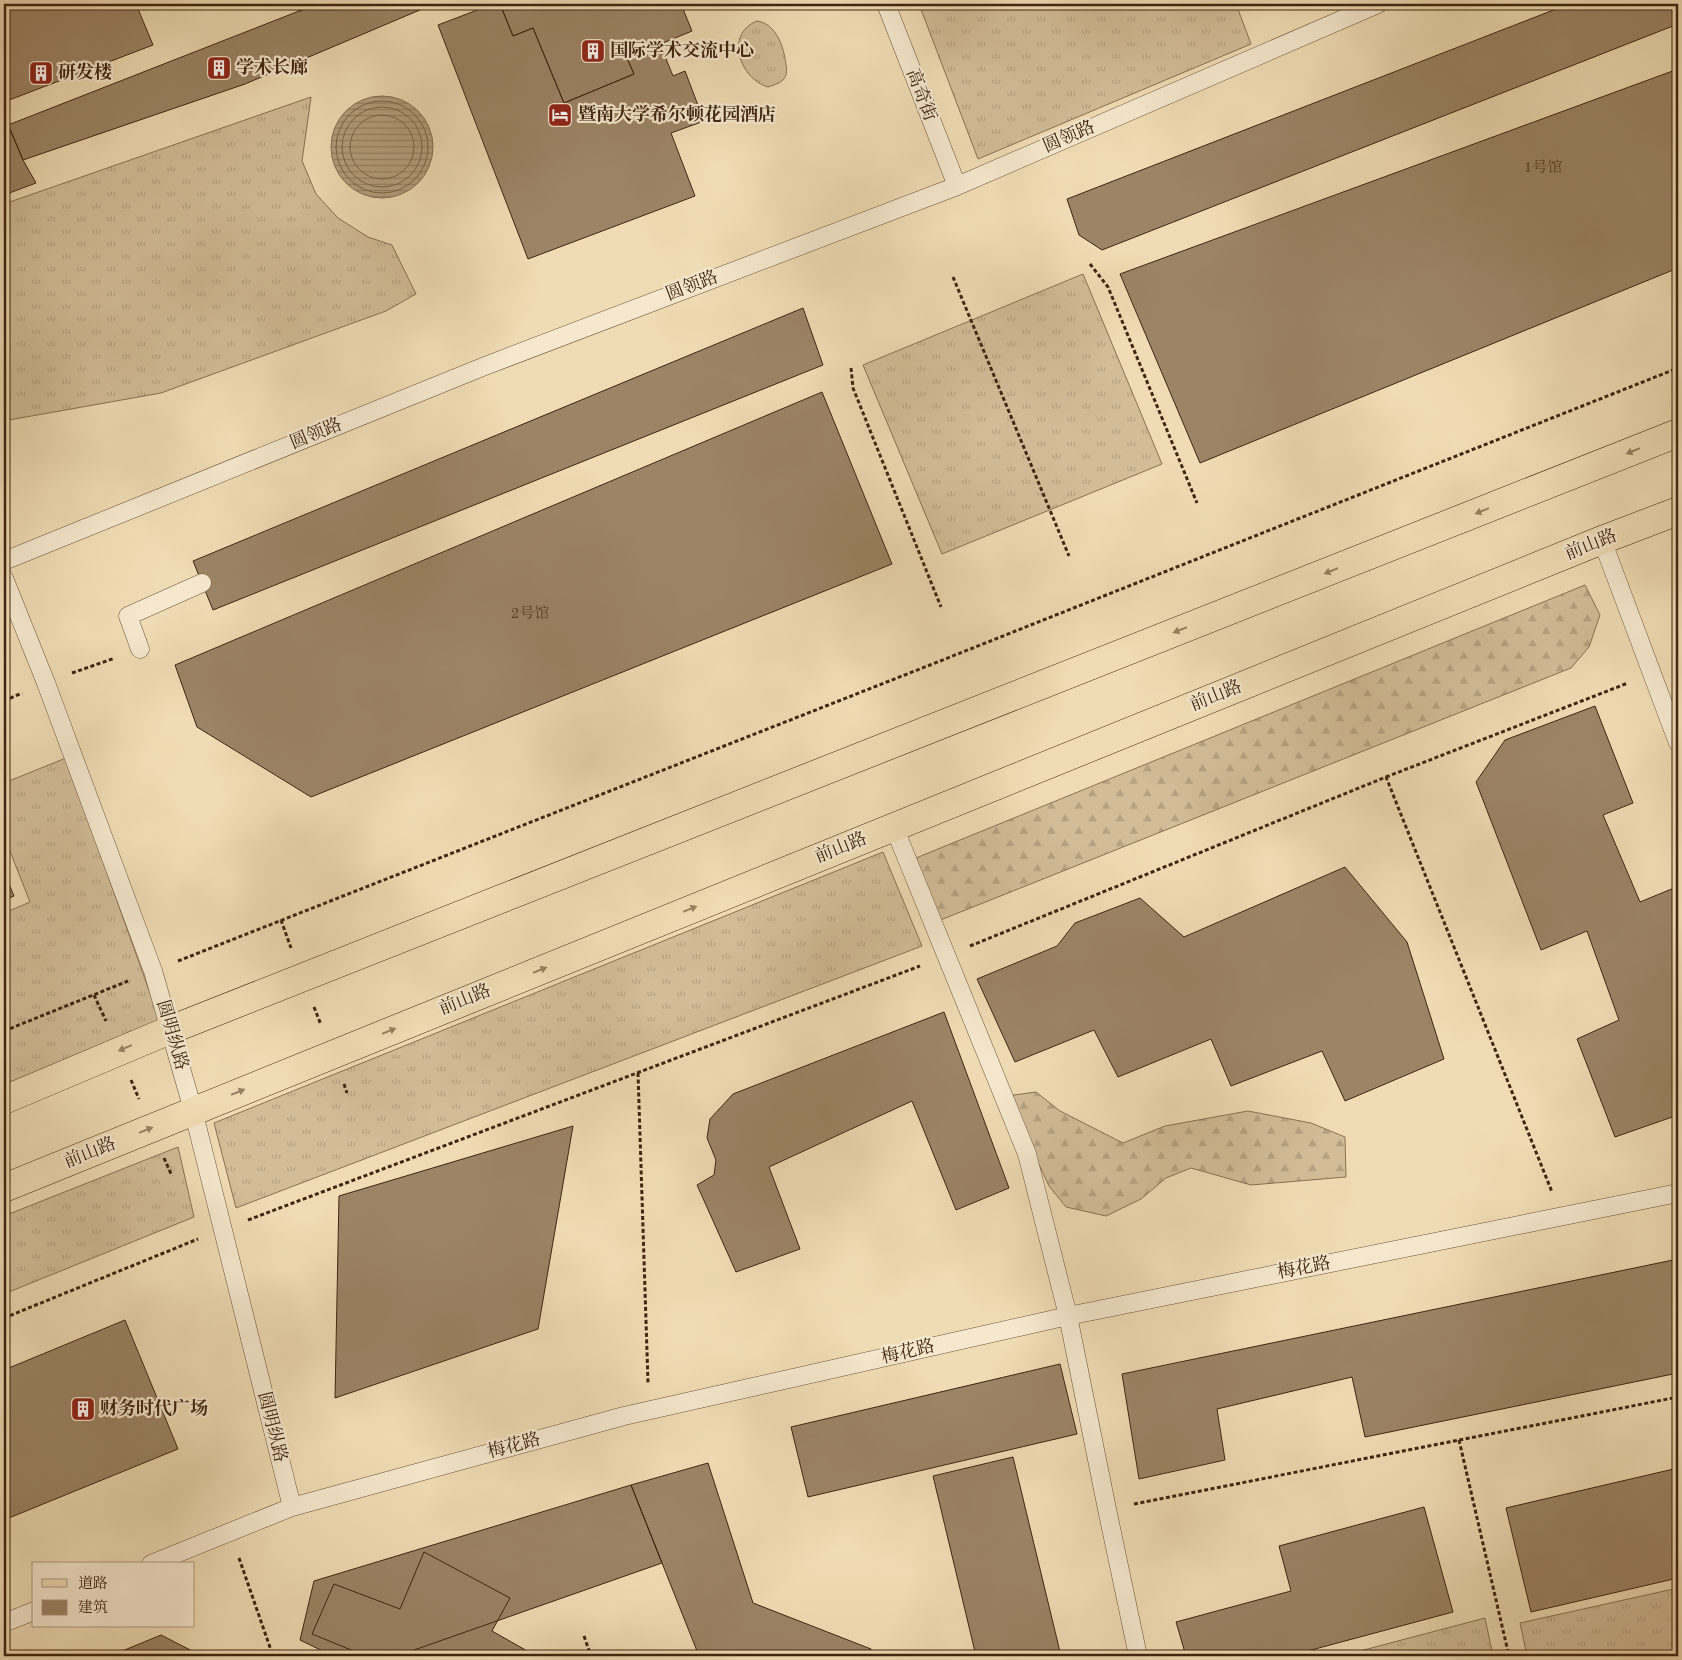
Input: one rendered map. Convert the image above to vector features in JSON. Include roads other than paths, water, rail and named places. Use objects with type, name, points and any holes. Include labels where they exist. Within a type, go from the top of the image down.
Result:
[{"type":"main road","points":[[4,1100],[170,1030],[1678,433]]},
{"type":"main road","name":"前山路","points":[[4,1188],[1602,540],[1678,511]]},
{"type":"lane","name":"高奇街","points":[[886,4],[956,186]]},
{"type":"lane","name":"圆领路","points":[[4,561],[535,346],[956,186],[1378,4]]},
{"type":"lane","points":[[1602,540],[1678,743]]},
{"type":"lane","name":"圆明纵路","points":[[4,578],[46,683],[153,971],[193,1110],[292,1507]]},
{"type":"lane","points":[[140,649],[128,616],[202,583]]},
{"type":"lane","points":[[894,827],[1027,1154],[1068,1316],[1106,1509],[1138,1656]]},
{"type":"lane","name":"梅花路","points":[[156,1562],[292,1507],[606,1421],[1068,1316],[1678,1193]]},
{"type":"lane","points":[[4,1623],[32,1612]]},
{"type":"water","points":[[382,96],[402,100],[418,111],[429,127],[433,147],[429,167],[418,183],[402,194],[382,198],[362,194],[346,183],[335,167],[331,147],[335,127],[346,111],[362,100]]},
{"type":"place","name":"国际学术交流中心","points":[[593,51]]},
{"type":"place","name":"学术长廊","points":[[219,68]]},
{"type":"place","name":"研发楼","points":[[41,73]]},
{"type":"place","name":"暨南大学希尔顿花园酒店","points":[[560,115]]},
{"type":"place","name":"财务时代广场","points":[[83,1409]]}]
